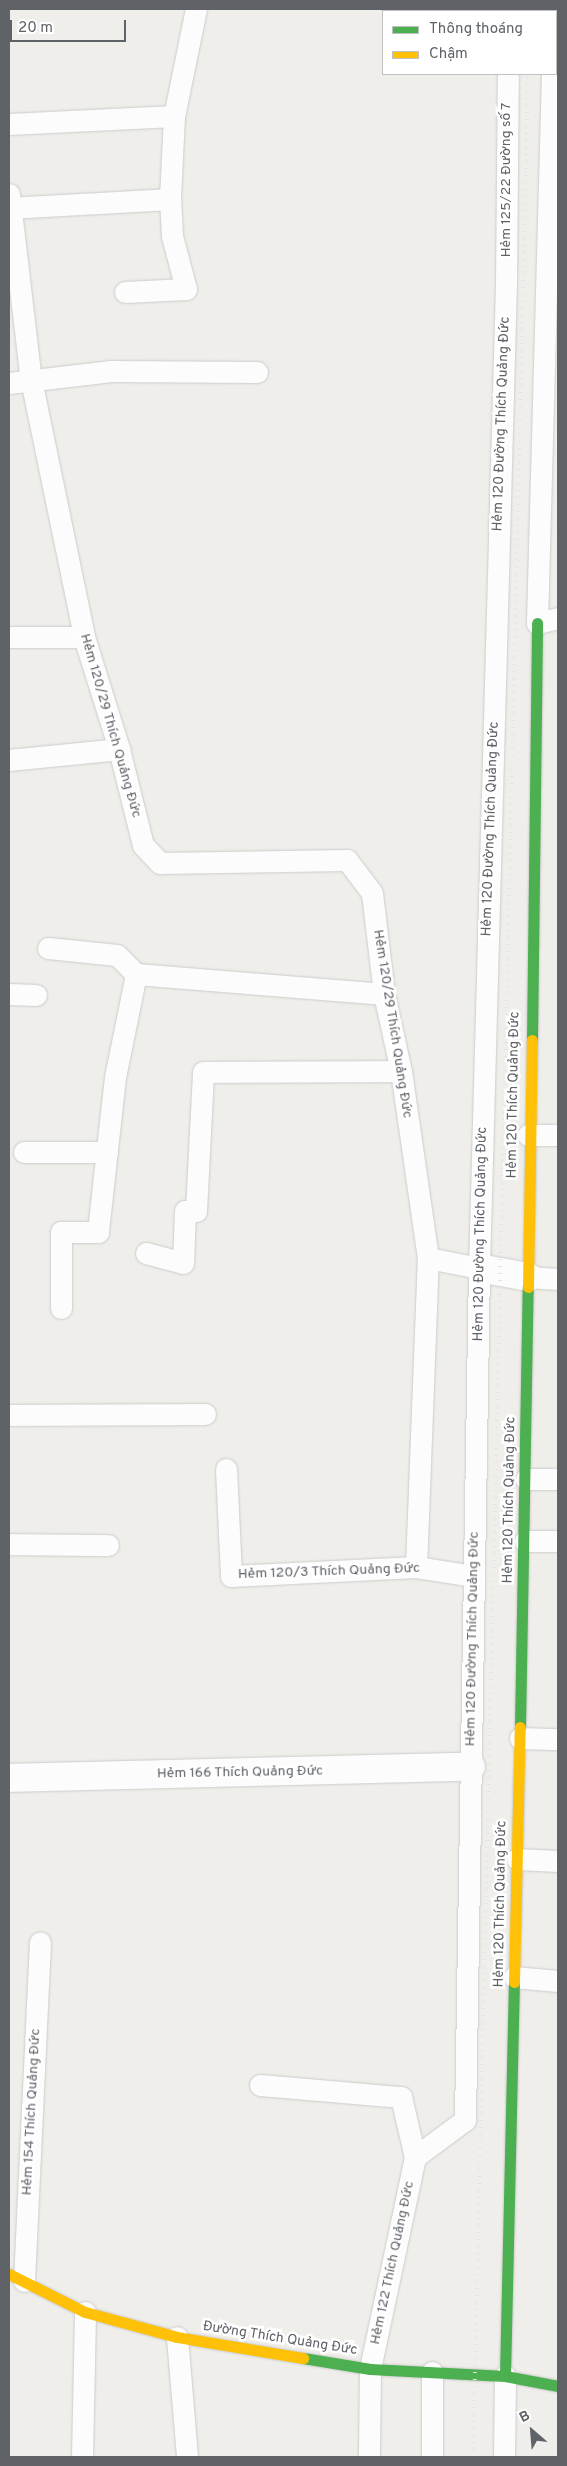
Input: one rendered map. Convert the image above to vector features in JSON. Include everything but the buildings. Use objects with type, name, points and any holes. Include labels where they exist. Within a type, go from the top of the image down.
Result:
[{"type":"street","name":"Hẻm 120 Thích Quảng Đức","points":[[505,2376],[525,1540],[528,1136],[536,623]]},
{"type":"street","points":[[479,1268],[528,1277]]},
{"type":"street","name":"Hẻm 166 Thích Quảng Đức","points":[[9,1778],[471,1767]]},
{"type":"street","name":"Đường Thích Quảng Đức","points":[[16,2278],[85,2312],[177,2337],[370,2369],[505,2376],[558,2386]]},
{"type":"lane","points":[[125,292],[186,289],[172,236],[170,199],[174,116],[196,9]]},
{"type":"lane","name":"Hẻm 125/22 Đường số 7","points":[[506,286],[508,75]]},
{"type":"lane","points":[[552,75],[536,623],[558,618]]},
{"type":"lane","points":[[9,124],[174,116]]},
{"type":"lane","name":"Hẻm 120/29 Thích Quảng Đức","points":[[9,194],[9,208],[25,310],[31,380],[84,637],[119,748],[143,845],[160,863],[347,860],[372,893],[384,994],[401,1070],[428,1258],[416,1567]]},
{"type":"lane","points":[[9,208],[170,199]]},
{"type":"lane","name":"Hẻm 120 Đường Thích Quảng Đức","points":[[416,2157],[465,2120],[479,1268],[506,286]]},
{"type":"lane","points":[[9,383],[111,371],[257,372]]},
{"type":"lane","points":[[9,637],[84,637]]},
{"type":"lane","points":[[9,760],[119,748]]},
{"type":"lane","points":[[48,948],[117,955],[136,974],[384,994]]},
{"type":"lane","points":[[62,1308],[60,1232],[98,1232],[115,1077],[136,974]]},
{"type":"lane","points":[[9,994],[36,995]]},
{"type":"lane","points":[[146,1253],[183,1263],[185,1211],[196,1211],[203,1072],[401,1070]]},
{"type":"lane","points":[[528,1136],[558,1135]]},
{"type":"lane","points":[[24,1152],[107,1152]]},
{"type":"lane","points":[[428,1258],[479,1268]]},
{"type":"lane","points":[[528,1277],[558,1279]]},
{"type":"lane","points":[[9,1415],[205,1414]]},
{"type":"lane","name":"Hẻm 120/3 Thích Quảng Đức","points":[[226,1469],[231,1576],[416,1567],[474,1576]]},
{"type":"lane","points":[[526,1479],[558,1479]]},
{"type":"lane","points":[[525,1540],[558,1541]]},
{"type":"lane","points":[[9,1544],[108,1545]]},
{"type":"lane","points":[[520,1738],[558,1739]]},
{"type":"lane","points":[[517,1859],[558,1861]]},
{"type":"lane","name":"Hẻm 154 Thích Quảng Đức","points":[[16,2278],[40,1942]]},
{"type":"lane","points":[[514,1977],[558,1981]]},
{"type":"lane","points":[[260,2085],[401,2097],[416,2157]]},
{"type":"lane","name":"Hẻm 122 Thích Quảng Đức","points":[[369,2457],[370,2369],[416,2157]]},
{"type":"lane","points":[[82,2457],[85,2312]]},
{"type":"lane","points":[[177,2337],[188,2457]]},
{"type":"lane","points":[[432,2372],[432,2457]]},
{"type":"lane","points":[[504,2457],[505,2376]]},
{"type":"railway","points":[[473,2457],[528,75]]},
{"type":"traffic: fast","points":[[532,1040],[537,623]]},
{"type":"traffic: fast","points":[[520,1727],[528,1287]]},
{"type":"traffic: fast","points":[[505,2376],[514,1982]]},
{"type":"traffic: fast","points":[[303,2358],[370,2369],[505,2376],[558,2386]]},
{"type":"traffic: slow","points":[[528,1287],[532,1040]]},
{"type":"traffic: slow","points":[[514,1982],[520,1727]]},
{"type":"traffic: slow","points":[[9,2274],[85,2312],[177,2337],[303,2358]]}]
